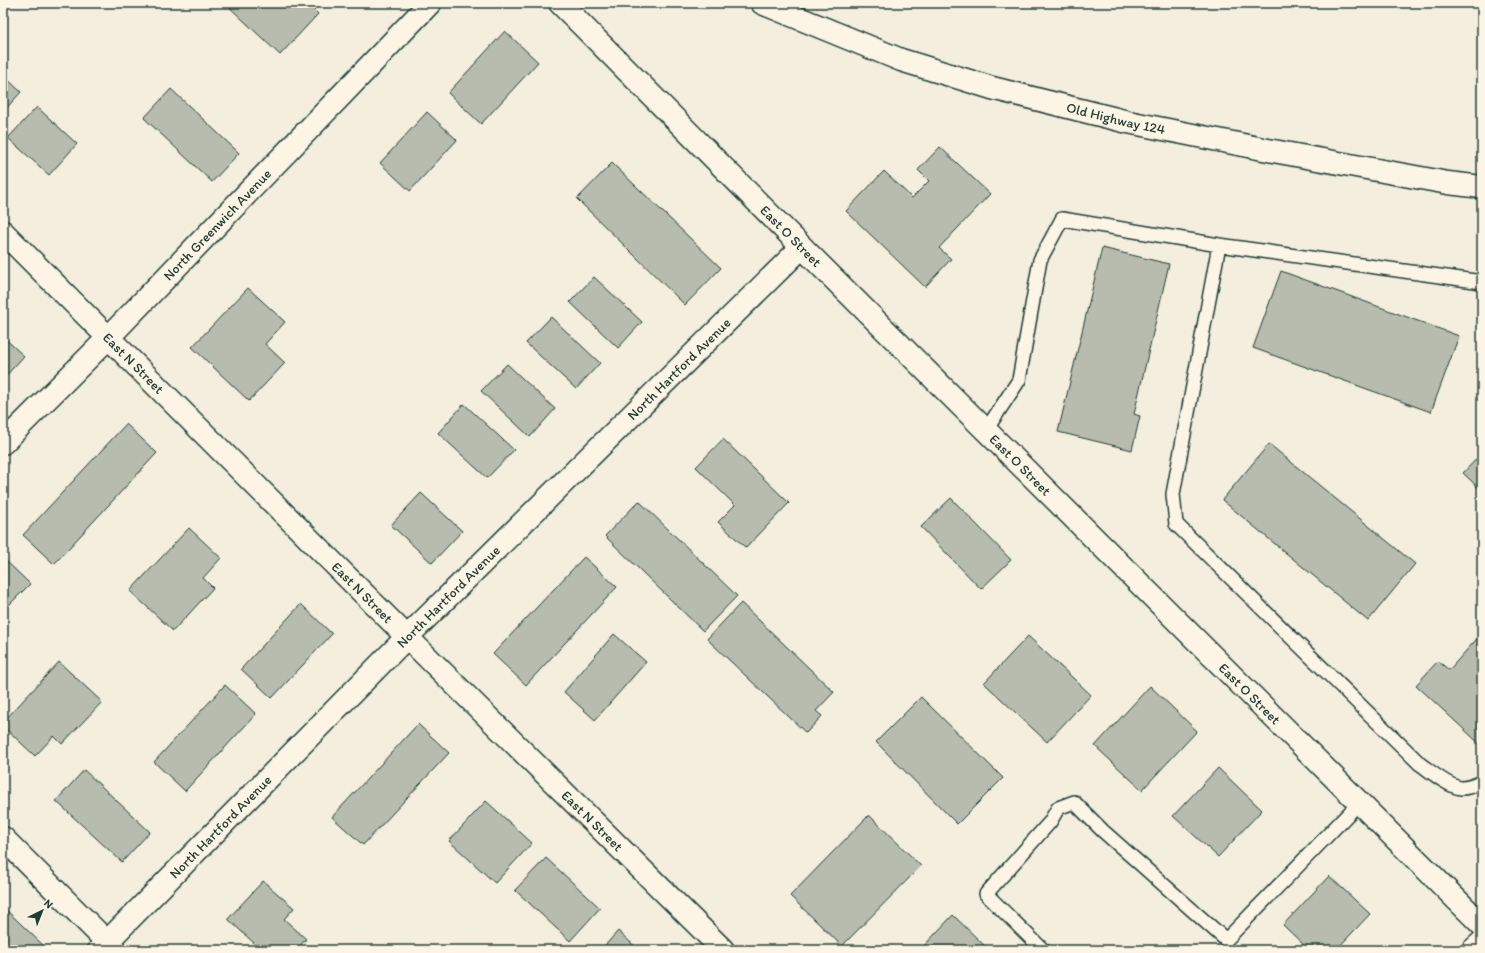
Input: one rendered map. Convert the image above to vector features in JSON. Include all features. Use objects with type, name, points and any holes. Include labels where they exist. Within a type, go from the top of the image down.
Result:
[{"type":"street","name":"North Greenwich Avenue","points":[[3,443],[109,338],[430,3]]},
{"type":"street","name":"East O Street","points":[[560,3],[802,247],[1482,925]]},
{"type":"street","name":"Old Highway 124","points":[[762,3],[902,60],[1022,96],[1128,122],[1245,146],[1448,183],[1482,187]]},
{"type":"street","name":"East N Street","points":[[3,232],[407,637],[723,950]]},
{"type":"street","name":"North Hartford Avenue","points":[[107,947],[407,637],[802,247]]},
{"type":"street","points":[[3,838],[107,947]]},
{"type":"street","points":[[1473,950],[1482,942]]},
{"type":"lane","points":[[986,430],[1019,380],[1040,260],[1062,219],[1219,245],[1482,282]]},
{"type":"lane","points":[[1219,245],[1173,494],[1176,524],[1420,764],[1439,778],[1460,788],[1482,782]]},
{"type":"lane","points":[[1042,950],[986,894],[1050,822],[1058,808],[1074,802],[1103,831],[1226,940],[1359,803]]},
{"type":"building","points":[[225,3],[307,3],[318,14],[280,55]]},
{"type":"building","points":[[505,31],[538,62],[481,124],[448,93]]},
{"type":"building","points":[[3,75],[21,92],[3,112]]},
{"type":"building","points":[[171,89],[239,153],[212,182],[144,118]]},
{"type":"building","points":[[37,107],[77,144],[49,175],[8,138]]},
{"type":"building","points":[[427,112],[457,140],[410,191],[380,163]]},
{"type":"building","points":[[940,147],[990,194],[939,248],[951,259],[925,287],[846,211],[884,171],[912,198],[929,181],[918,170]]},
{"type":"building","points":[[612,163],[721,268],[685,305],[577,199]]},
{"type":"building","points":[[1102,248],[1169,264],[1134,414],[1140,416],[1132,450],[1058,432]]},
{"type":"building","points":[[1281,271],[1459,336],[1431,412],[1253,348]]},
{"type":"building","points":[[594,277],[642,322],[618,348],[570,302]]},
{"type":"building","points":[[248,288],[285,322],[265,344],[285,363],[249,401],[192,347]]},
{"type":"building","points":[[551,317],[600,363],[576,389],[526,343]]},
{"type":"building","points":[[3,337],[24,356],[3,379]]},
{"type":"building","points":[[507,364],[555,409],[530,437],[481,391]]},
{"type":"building","points":[[464,404],[514,450],[487,478],[438,433]]},
{"type":"building","points":[[126,424],[157,453],[54,564],[23,535]]},
{"type":"building","points":[[723,439],[789,503],[746,548],[718,522],[735,505],[696,467]]},
{"type":"building","points":[[1269,444],[1415,564],[1368,621],[1222,500]]},
{"type":"building","points":[[1482,453],[1482,491],[1463,473]]},
{"type":"building","points":[[421,493],[462,531],[432,563],[391,525]]},
{"type":"building","points":[[951,498],[1011,560],[981,589],[921,527]]},
{"type":"building","points":[[639,501],[737,596],[703,631],[605,536]]},
{"type":"building","points":[[189,528],[221,558],[203,578],[213,588],[173,631],[130,591]]},
{"type":"building","points":[[584,557],[617,587],[526,685],[493,654]]},
{"type":"building","points":[[3,558],[30,584],[3,611]]},
{"type":"building","points":[[741,603],[834,692],[816,711],[822,716],[806,733],[707,639]]},
{"type":"building","points":[[301,604],[332,634],[272,698],[241,669]]},
{"type":"building","points":[[1482,633],[1482,746],[1416,685],[1438,661],[1449,670]]},
{"type":"building","points":[[614,634],[646,662],[595,720],[564,692]]},
{"type":"building","points":[[1028,636],[1091,695],[1047,742],[984,683]]},
{"type":"building","points":[[59,662],[102,702],[62,744],[54,736],[35,756],[3,726],[3,722]]},
{"type":"building","points":[[225,685],[256,714],[185,791],[154,762]]},
{"type":"building","points":[[1150,686],[1197,731],[1142,790],[1095,746]]},
{"type":"building","points":[[921,697],[1003,778],[957,824],[876,742]]},
{"type":"building","points":[[418,724],[449,753],[363,845],[332,817]]},
{"type":"building","points":[[1218,768],[1262,810],[1218,857],[1173,816]]},
{"type":"building","points":[[84,770],[150,832],[122,862],[56,801]]},
{"type":"building","points":[[486,801],[532,843],[495,883],[449,841]]},
{"type":"building","points":[[869,815],[921,866],[842,946],[790,896]]},
{"type":"building","points":[[546,858],[600,908],[570,941],[515,890]]},
{"type":"building","points":[[1329,876],[1370,914],[1336,950],[1309,950],[1283,925]]},
{"type":"building","points":[[263,881],[294,908],[284,919],[306,939],[296,950],[249,950],[255,944],[228,919]]},
{"type":"building","points":[[3,907],[44,946],[40,950],[3,950]]},
{"type":"building","points":[[953,915],[989,950],[920,950]]},
{"type":"building","points":[[618,931],[639,950],[601,950]]}]
